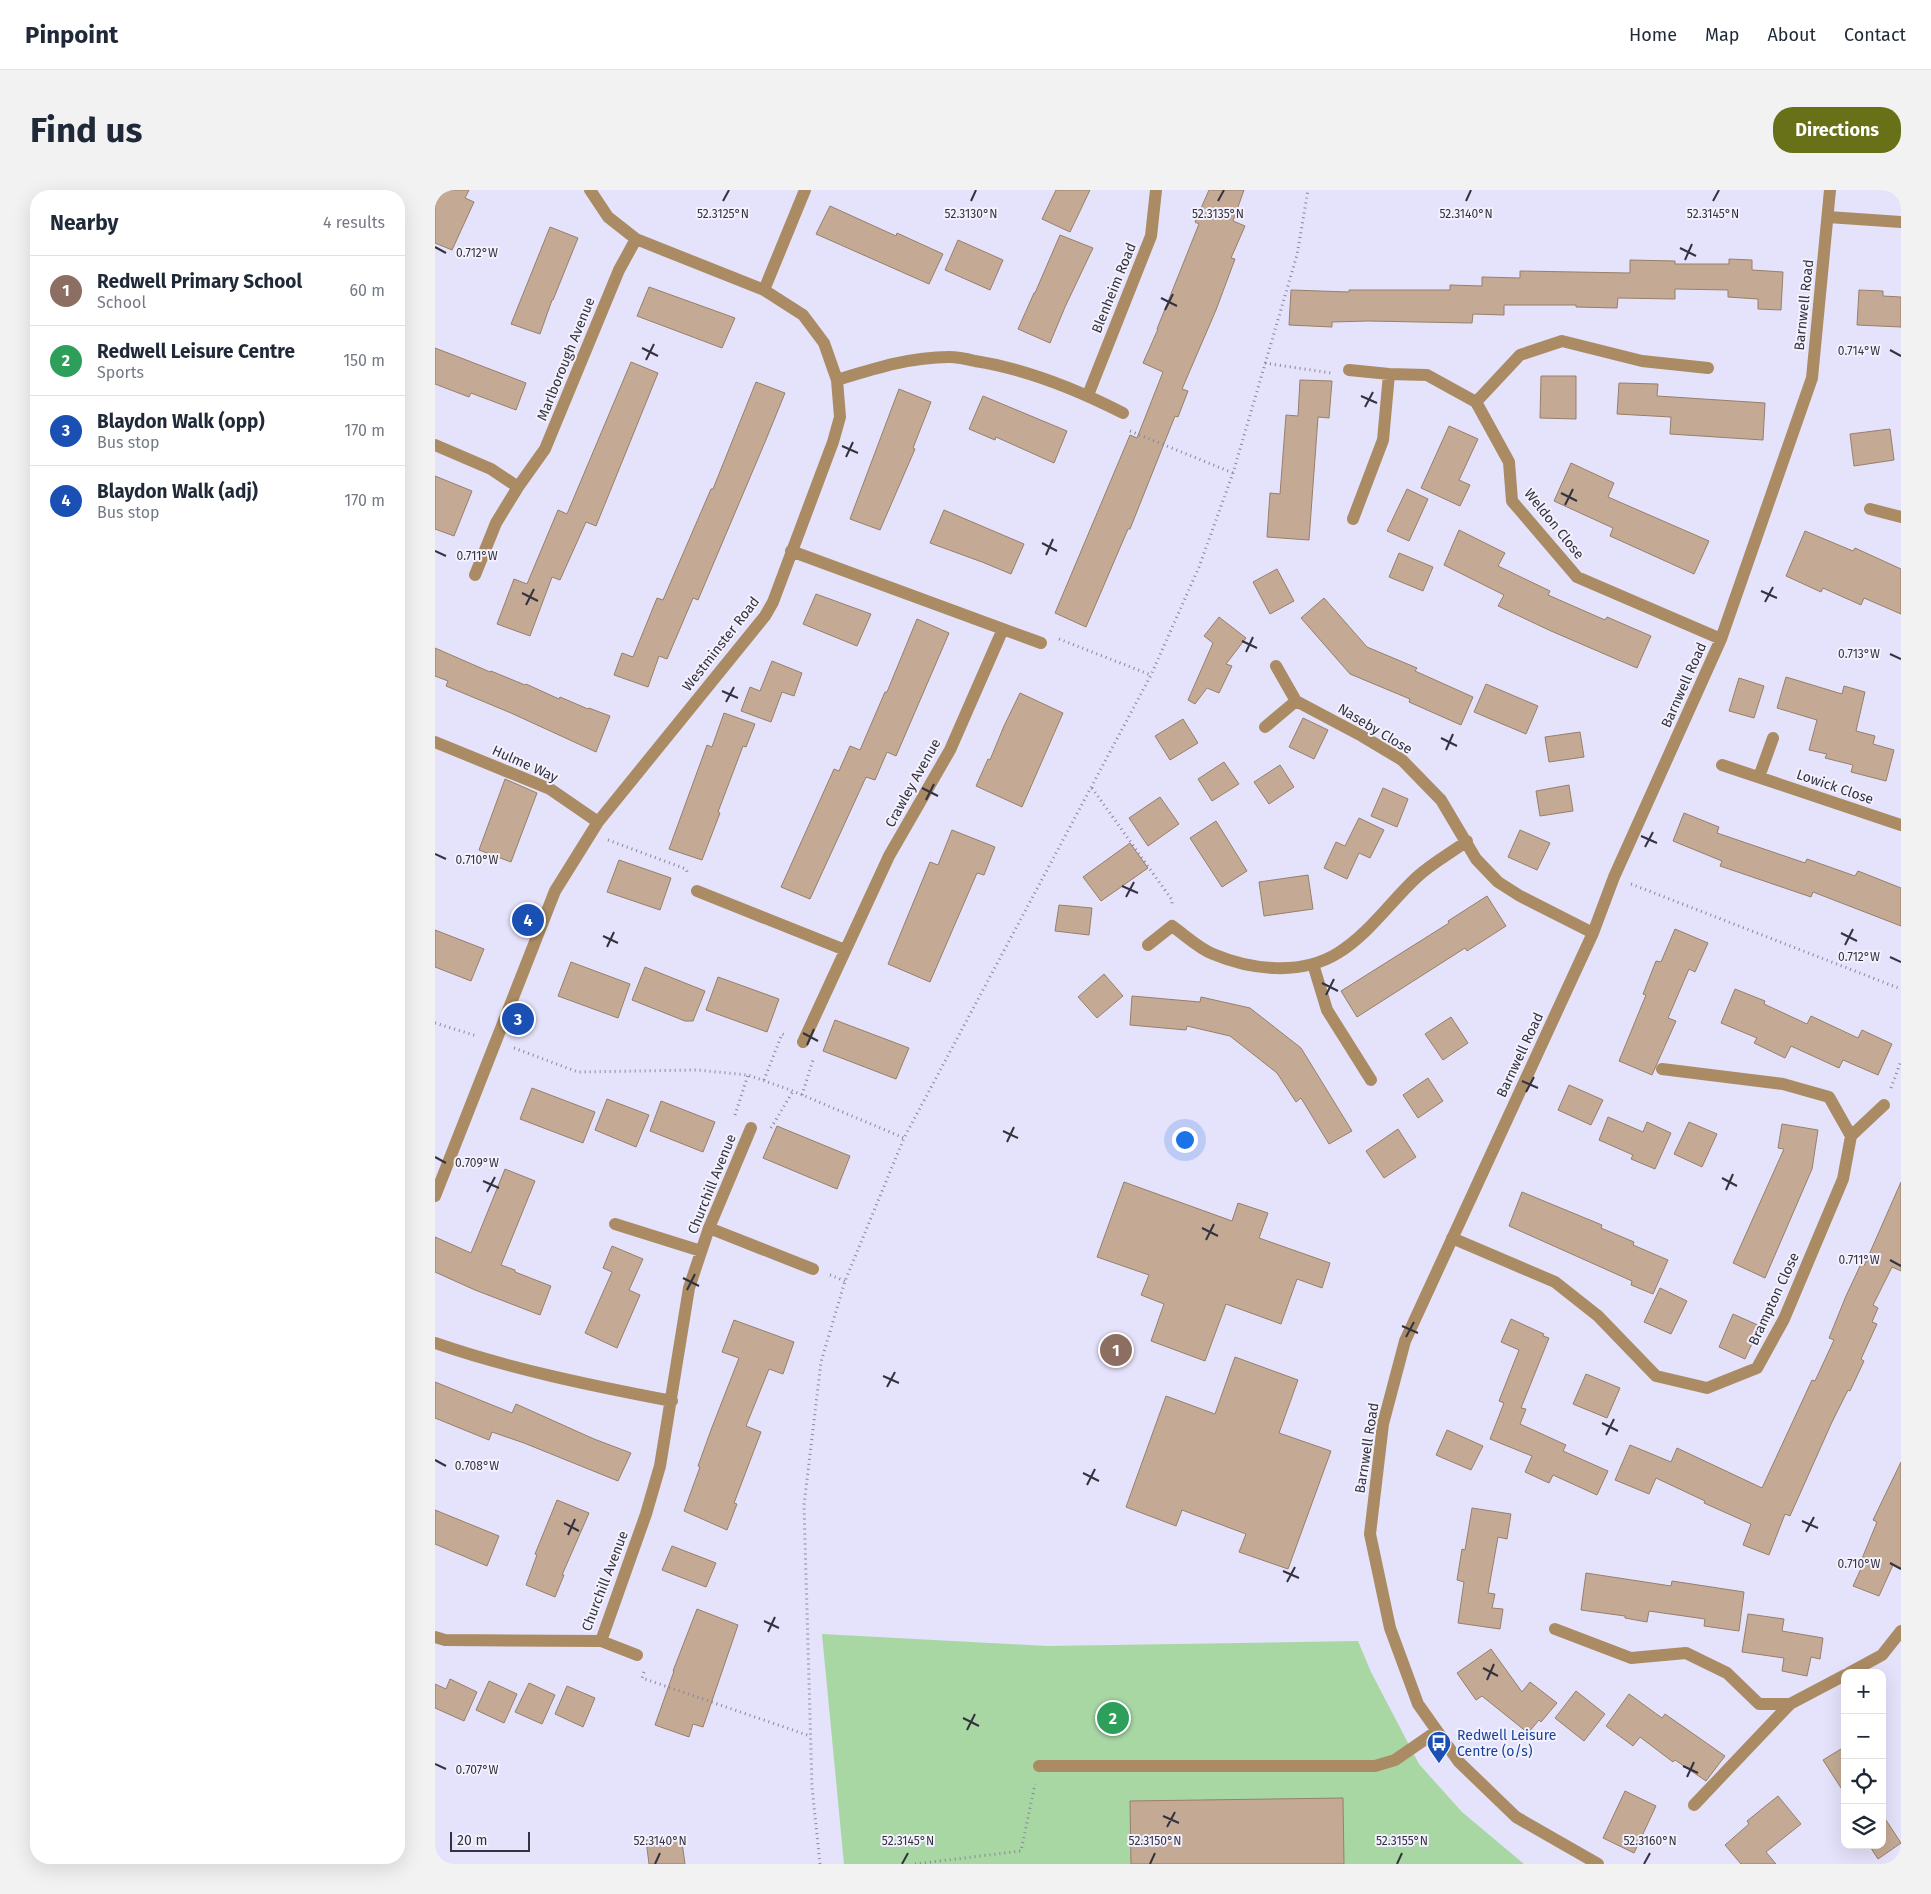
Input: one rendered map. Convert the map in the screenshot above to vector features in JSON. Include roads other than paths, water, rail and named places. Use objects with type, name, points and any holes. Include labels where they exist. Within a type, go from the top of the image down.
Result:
[{"type":"street","name":"Westminster Road","points":[[435,1196],[555,891],[595,826],[765,616],[773,602],[833,442],[840,417],[837,380],[824,343],[803,315],[764,290],[636,239],[608,217],[591,190]]},
{"type":"street","points":[[764,290],[805,190]]},
{"type":"street","name":"Blenheim Road","points":[[1087,395],[1151,236],[1156,190]]},
{"type":"street","name":"Barnwell Road","points":[[1598,1864],[1516,1818],[1459,1762],[1418,1704],[1389,1628],[1370,1534],[1383,1424],[1405,1341],[1593,933],[1614,877],[1721,638],[1812,378],[1830,190]]},
{"type":"street","points":[[1828,217],[1901,222]]},
{"type":"street","name":"Marlborough Avenue","points":[[475,574],[495,523],[545,449],[619,270],[636,239]]},
{"type":"street","points":[[1349,370],[1427,375],[1476,402],[1520,355],[1561,340],[1642,361],[1708,368]]},
{"type":"street","points":[[837,380],[893,362],[949,356],[995,364],[1039,377],[1087,395],[1123,413]]},
{"type":"street","points":[[1353,519],[1383,440],[1389,374]]},
{"type":"street","name":"Weldon Close","points":[[1476,402],[1509,462],[1512,501],[1577,577],[1721,638]]},
{"type":"street","points":[[435,445],[491,469],[518,487]]},
{"type":"street","points":[[1870,509],[1901,517]]},
{"type":"street","points":[[791,551],[1041,643]]},
{"type":"street","name":"Crawley Avenue","points":[[803,1042],[889,856],[950,750],[1003,630]]},
{"type":"street","points":[[1265,727],[1295,701],[1276,666]]},
{"type":"street","name":"Naseby Close","points":[[1295,701],[1362,736],[1402,760],[1441,800],[1476,859],[1498,882],[1520,896],[1593,933]]},
{"type":"street","points":[[1759,777],[1773,738]]},
{"type":"street","name":"Hulme Way","points":[[435,742],[550,789],[595,826]]},
{"type":"street","name":"Lowick Close","points":[[1722,765],[1901,825]]},
{"type":"street","points":[[1147,945],[1172,926],[1211,953],[1247,965],[1283,968],[1313,964],[1337,954],[1419,876],[1467,841]]},
{"type":"street","points":[[697,891],[845,950]]},
{"type":"street","points":[[1313,964],[1327,1010],[1371,1080]]},
{"type":"street","points":[[1662,1069],[1783,1084],[1829,1097],[1851,1136],[1884,1104]]},
{"type":"street","name":"Churchill Avenue","points":[[435,1638],[445,1640],[601,1642],[647,1514],[660,1466],[689,1288],[709,1228],[751,1128]]},
{"type":"street","name":"Brampton Close","points":[[1452,1238],[1555,1282],[1598,1316],[1656,1376],[1707,1388],[1757,1368],[1784,1319],[1843,1179],[1851,1136]]},
{"type":"street","name":"Churchill Avenue","points":[[615,1224],[701,1251]]},
{"type":"street","points":[[709,1228],[813,1269]]},
{"type":"street","points":[[435,1343],[483,1358],[671,1401]]},
{"type":"street","points":[[1555,1629],[1631,1658],[1686,1653],[1727,1673],[1759,1704],[1790,1704]]},
{"type":"street","points":[[1856,1669],[1882,1655],[1901,1631]]},
{"type":"street","points":[[601,1642],[637,1655]]},
{"type":"street","points":[[1693,1805],[1790,1704],[1841,1677]]},
{"type":"street","points":[[1039,1766],[1375,1766],[1395,1760],[1437,1731]]},
{"type":"place","name":"Blaydon Walk (adj)","points":[[528,920]]},
{"type":"place","name":"Blaydon Walk (opp)","points":[[518,1019]]},
{"type":"place","name":"Redwell Primary School","points":[[1116,1350]]},
{"type":"place","name":"Redwell Leisure Centre","points":[[1113,1718]]},
{"type":"place","name":"Redwell Leisure Centre (o/s)","points":[[1439,1764]]}]
